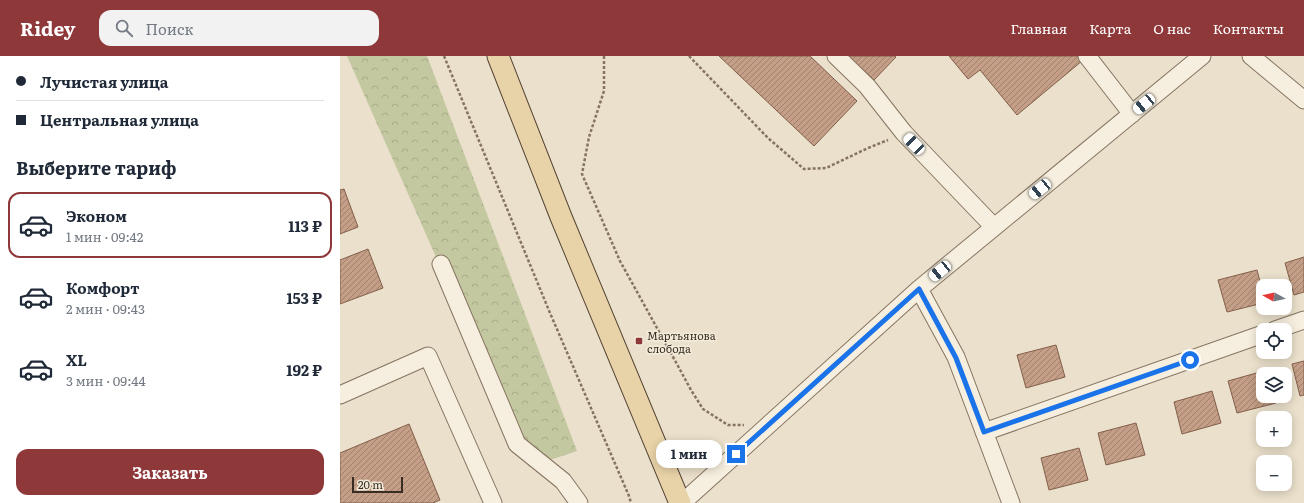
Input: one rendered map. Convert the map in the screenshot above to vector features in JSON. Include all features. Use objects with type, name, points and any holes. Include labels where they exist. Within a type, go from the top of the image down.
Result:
[{"type":"main road","points":[[498,56],[561,217],[681,503]]},
{"type":"street","points":[[836,56],[867,86],[904,133],[994,227]]},
{"type":"street","points":[[681,503],[919,289],[1202,56]]},
{"type":"street","points":[[1251,56],[1304,100]]},
{"type":"street","points":[[1092,58],[1132,114]]},
{"type":"street","points":[[441,264],[517,444],[563,481],[579,503]]},
{"type":"street","points":[[919,289],[956,358],[1011,503]]},
{"type":"street","points":[[1292,324],[1304,320]]},
{"type":"street","points":[[984,432],[1256,336]]},
{"type":"street","points":[[340,394],[428,356],[493,503]]},
{"type":"path","points":[[444,56],[550,313],[631,503]]},
{"type":"path","points":[[604,56],[604,90],[589,137],[582,174],[620,261],[703,409],[728,424],[769,425]]},
{"type":"path","points":[[689,56],[768,138],[804,169],[826,168],[904,133]]},
{"type":"green space","points":[[347,56],[427,56],[577,451],[529,467]]},
{"type":"building","points":[[719,56],[810,56],[857,101],[814,146]]},
{"type":"building","points":[[848,56],[895,56],[896,57],[874,80]]},
{"type":"building","points":[[949,56],[1078,56],[1082,61],[1017,115],[980,70],[968,79]]},
{"type":"building","points":[[344,189],[358,227],[340,234],[340,190]]},
{"type":"building","points":[[368,249],[383,288],[340,304],[340,260]]},
{"type":"building","points":[[1304,257],[1304,292],[1294,295],[1292,279],[1290,279],[1285,263]]},
{"type":"building","points":[[1257,270],[1259,279],[1256,279],[1256,305],[1227,312],[1218,280]]},
{"type":"building","points":[[1056,345],[1065,377],[1026,388],[1017,355]]},
{"type":"building","points":[[1304,361],[1304,395],[1300,396],[1292,364]]},
{"type":"building","points":[[1256,373],[1256,403],[1276,403],[1237,413],[1228,381]]},
{"type":"building","points":[[1212,391],[1221,423],[1182,434],[1174,402]]},
{"type":"building","points":[[1136,423],[1145,455],[1106,465],[1098,433]]},
{"type":"building","points":[[409,424],[440,500],[433,503],[340,503],[340,453]]},
{"type":"building","points":[[1079,448],[1088,480],[1049,490],[1041,458]]},
{"type":"place","name":"Мартьянова слобода","points":[[639,341]]},
{"type":"route","points":[[736,454],[919,289],[956,358],[984,432],[1190,360]]}]
